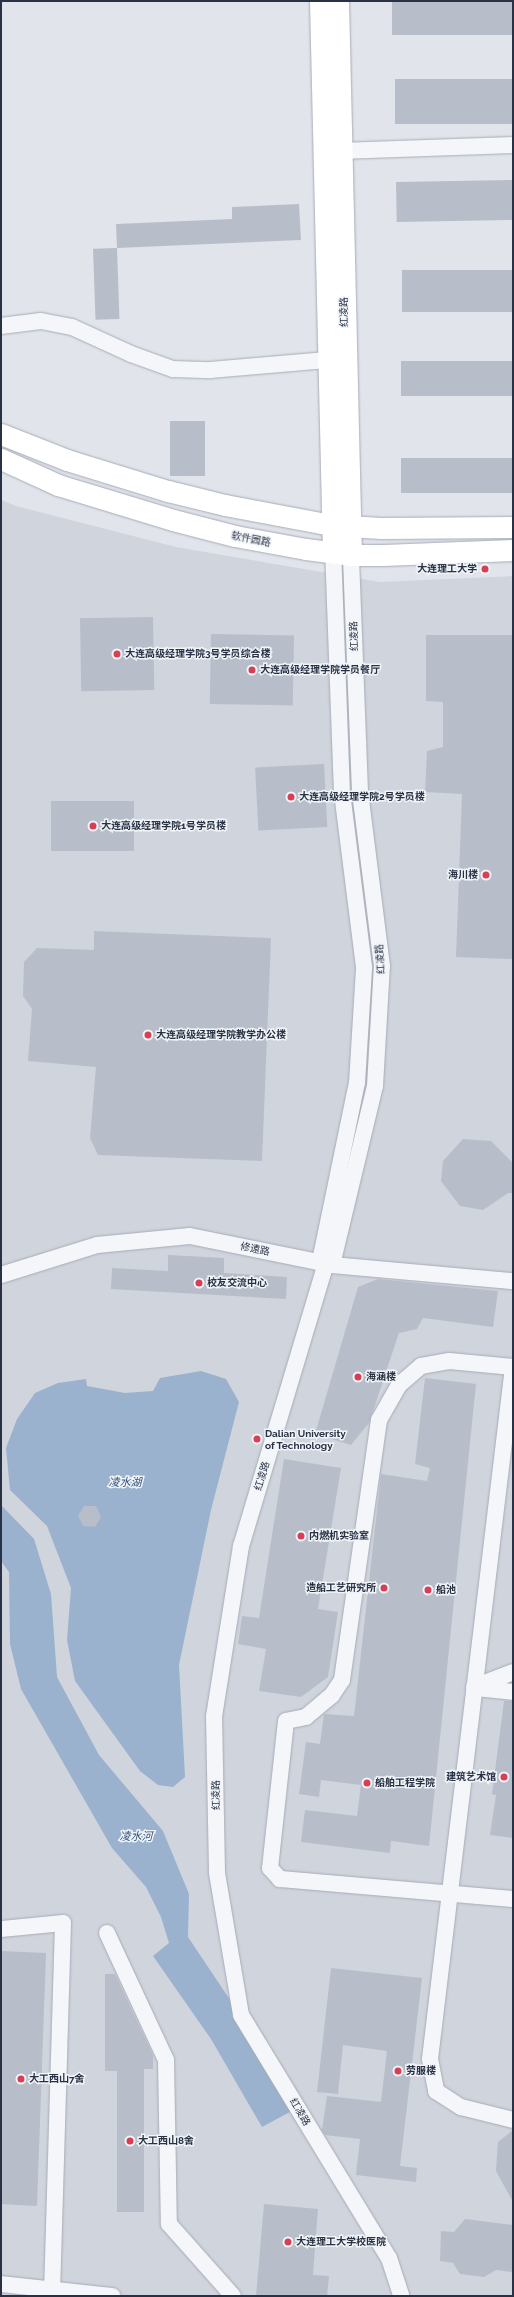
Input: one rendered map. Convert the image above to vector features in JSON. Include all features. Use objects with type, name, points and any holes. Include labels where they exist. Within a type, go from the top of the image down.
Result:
[{"type":"main road","name":"红凌路","points":[[320,1],[336,359],[342,554]]},
{"type":"main road","name":"红凌路","points":[[336,359],[340,151],[338,1]]},
{"type":"main road","points":[[1,434],[66,460],[168,491],[225,505],[340,526],[513,526]]},
{"type":"main road","name":"软件园路","points":[[1,459],[58,485],[172,520],[235,536],[342,554],[513,550]]},
{"type":"street","points":[[340,151],[513,145]]},
{"type":"street","points":[[1,326],[41,321],[72,327],[131,354],[173,369],[210,370],[336,359]]},
{"type":"street","name":"红凌路","points":[[342,554],[342,794],[364,966],[357,1083],[326,1263],[240,1546],[214,1716],[217,1873],[241,2015],[389,2258],[401,2296]]},
{"type":"street","name":"修遠路","points":[[1,1275],[97,1246],[190,1236],[326,1263],[513,1281]]},
{"type":"street","points":[[513,1899],[449,1893],[280,1879],[270,1868],[286,1721],[306,1717],[332,1695],[342,1680],[379,1420],[399,1385],[421,1366],[449,1361],[513,1367],[449,1893],[430,2059],[436,2091],[461,2107],[513,2120]]},
{"type":"street","points":[[474,1688],[513,1672]]},
{"type":"street","points":[[474,1688],[513,1692]]},
{"type":"street","points":[[1,1929],[63,1923],[52,2293]]},
{"type":"street","points":[[107,1933],[166,2060],[169,2224],[233,2296]]},
{"type":"street","points":[[1,2284],[52,2293],[112,2296]]},
{"type":"shaded area","name":"Dalian University of Technology","points":[[1,500],[16,506],[176,547],[380,582],[513,576],[513,2296],[1,2296]]},
{"type":"water","name":"凌水湖","points":[[201,1371],[226,1379],[239,1402],[211,1510],[179,1665],[185,1777],[173,1787],[158,1785],[140,1771],[75,1681],[67,1640],[71,1588],[47,1526],[10,1490],[6,1448],[17,1419],[35,1393],[58,1383],[86,1379],[87,1386],[125,1393],[153,1391],[160,1378]]},
{"type":"water","name":"凌水河","points":[[1,1505],[34,1539],[51,1594],[57,1677],[99,1755],[163,1831],[189,1894],[188,1937],[301,2106],[262,2127],[211,2039],[153,1956],[169,1943],[161,1917],[146,1887],[112,1848],[21,1689],[10,1644],[9,1572],[1,1561]]},
{"type":"building","points":[[392,1],[513,1],[513,35],[392,35]]},
{"type":"building","points":[[395,79],[513,79],[513,124],[395,124]]},
{"type":"building","points":[[512,180],[513,220],[397,222],[396,182]]},
{"type":"building","points":[[299,204],[301,240],[117,248],[116,224],[232,219],[232,207]]},
{"type":"building","points":[[117,248],[119,319],[95,320],[93,249]]},
{"type":"building","points":[[402,270],[513,270],[513,312],[402,312]]},
{"type":"building","points":[[401,361],[513,361],[513,396],[401,396]]},
{"type":"building","points":[[170,421],[205,421],[205,476],[170,476]]},
{"type":"building","points":[[401,458],[513,458],[513,493],[401,493]]},
{"type":"building","name":"大连高级经理学院3号学员综合楼","points":[[153,617],[154,690],[81,691],[80,618]]},
{"type":"building","name":"大连高级经理学院学员餐厅","points":[[211,634],[294,635],[293,705],[210,704]]},
{"type":"building","name":"海川楼","points":[[426,635],[513,635],[513,959],[456,957],[462,794],[425,792],[427,751],[443,747],[443,702],[426,701]]},
{"type":"building","name":"大连高级经理学院2号学员楼","points":[[324,764],[327,827],[258,831],[255,768]]},
{"type":"building","name":"大连高级经理学院1号学员楼","points":[[51,801],[134,801],[134,851],[51,851]]},
{"type":"building","name":"大连高级经理学院教学办公楼","points":[[94,931],[271,938],[262,1161],[98,1155],[90,1138],[96,1067],[28,1061],[32,1009],[23,996],[24,962],[37,948],[94,950]]},
{"type":"building","points":[[463,1139],[491,1141],[513,1163],[513,1193],[508,1193],[483,1210],[460,1206],[441,1181],[443,1161]]},
{"type":"building","name":"校友交流中心","points":[[168,1255],[224,1258],[224,1273],[287,1277],[286,1299],[111,1289],[112,1268],[168,1271]]},
{"type":"building","name":"海涵楼","points":[[378,1279],[498,1291],[493,1327],[423,1318],[417,1329],[399,1333],[369,1423],[351,1445],[315,1434],[358,1287]]},
{"type":"building","points":[[425,1378],[476,1384],[429,1846],[391,1841],[390,1853],[301,1842],[305,1810],[357,1816],[361,1785],[321,1780],[319,1797],[299,1794],[306,1742],[320,1744],[324,1714],[354,1716],[381,1474],[427,1481],[430,1468],[415,1464]]},
{"type":"building","name":"内燃机实验室","points":[[284,1459],[341,1468],[318,1609],[338,1612],[328,1677],[301,1697],[259,1691],[266,1649],[238,1644],[242,1616],[259,1618]]},
{"type":"building","points":[[84,1506],[96,1506],[101,1517],[95,1527],[83,1526],[78,1516]]},
{"type":"building","points":[[504,1701],[513,1701],[513,1838],[490,1835],[496,1795],[492,1794]]},
{"type":"building","name":"大工西山7舍","points":[[1,1951],[46,1953],[37,2206],[1,2204]]},
{"type":"building","name":"劳服楼","points":[[331,1968],[422,1978],[400,2166],[417,2168],[416,2182],[356,2175],[360,2139],[325,2135],[322,2130],[327,2096],[381,2102],[387,2051],[343,2045],[338,2094],[317,2092]]},
{"type":"building","name":"大工西山8舍","points":[[105,1974],[115,1974],[153,2055],[153,2069],[144,2069],[144,2212],[117,2212],[117,2071],[105,2071]]},
{"type":"building","points":[[513,2130],[513,2202],[496,2171],[498,2142]]},
{"type":"building","name":"大连理工大学校医院","points":[[264,2204],[318,2209],[313,2275],[329,2276],[327,2296],[256,2296]]},
{"type":"building","points":[[465,2219],[513,2225],[513,2272],[496,2270],[484,2277],[460,2274],[453,2263],[440,2261],[441,2231],[454,2232]]},
{"type":"place","name":"大连理工大学","points":[[485,569]]},
{"type":"place","name":"大连高级经理学院3号学员综合楼","points":[[117,654]]},
{"type":"place","name":"大连高级经理学院学员餐厅","points":[[252,670]]},
{"type":"place","name":"大连高级经理学院2号学员楼","points":[[291,797]]},
{"type":"place","name":"大连高级经理学院1号学员楼","points":[[93,826]]},
{"type":"place","name":"海川楼","points":[[486,875]]},
{"type":"place","name":"大连高级经理学院教学办公楼","points":[[148,1035]]},
{"type":"place","name":"校友交流中心","points":[[199,1283]]},
{"type":"place","name":"海涵楼","points":[[358,1377]]},
{"type":"place","name":"Dalian University of Technology","points":[[257,1439]]},
{"type":"place","name":"内燃机实验室","points":[[301,1536]]},
{"type":"place","name":"造船工艺研究所","points":[[384,1588]]},
{"type":"place","name":"船池","points":[[428,1590]]},
{"type":"place","name":"建筑艺术馆","points":[[504,1777]]},
{"type":"place","name":"船舶工程学院","points":[[367,1783]]},
{"type":"place","name":"劳服楼","points":[[398,2071]]},
{"type":"place","name":"大工西山7舍","points":[[21,2079]]},
{"type":"place","name":"大工西山8舍","points":[[130,2141]]},
{"type":"place","name":"大连理工大学校医院","points":[[288,2242]]}]
